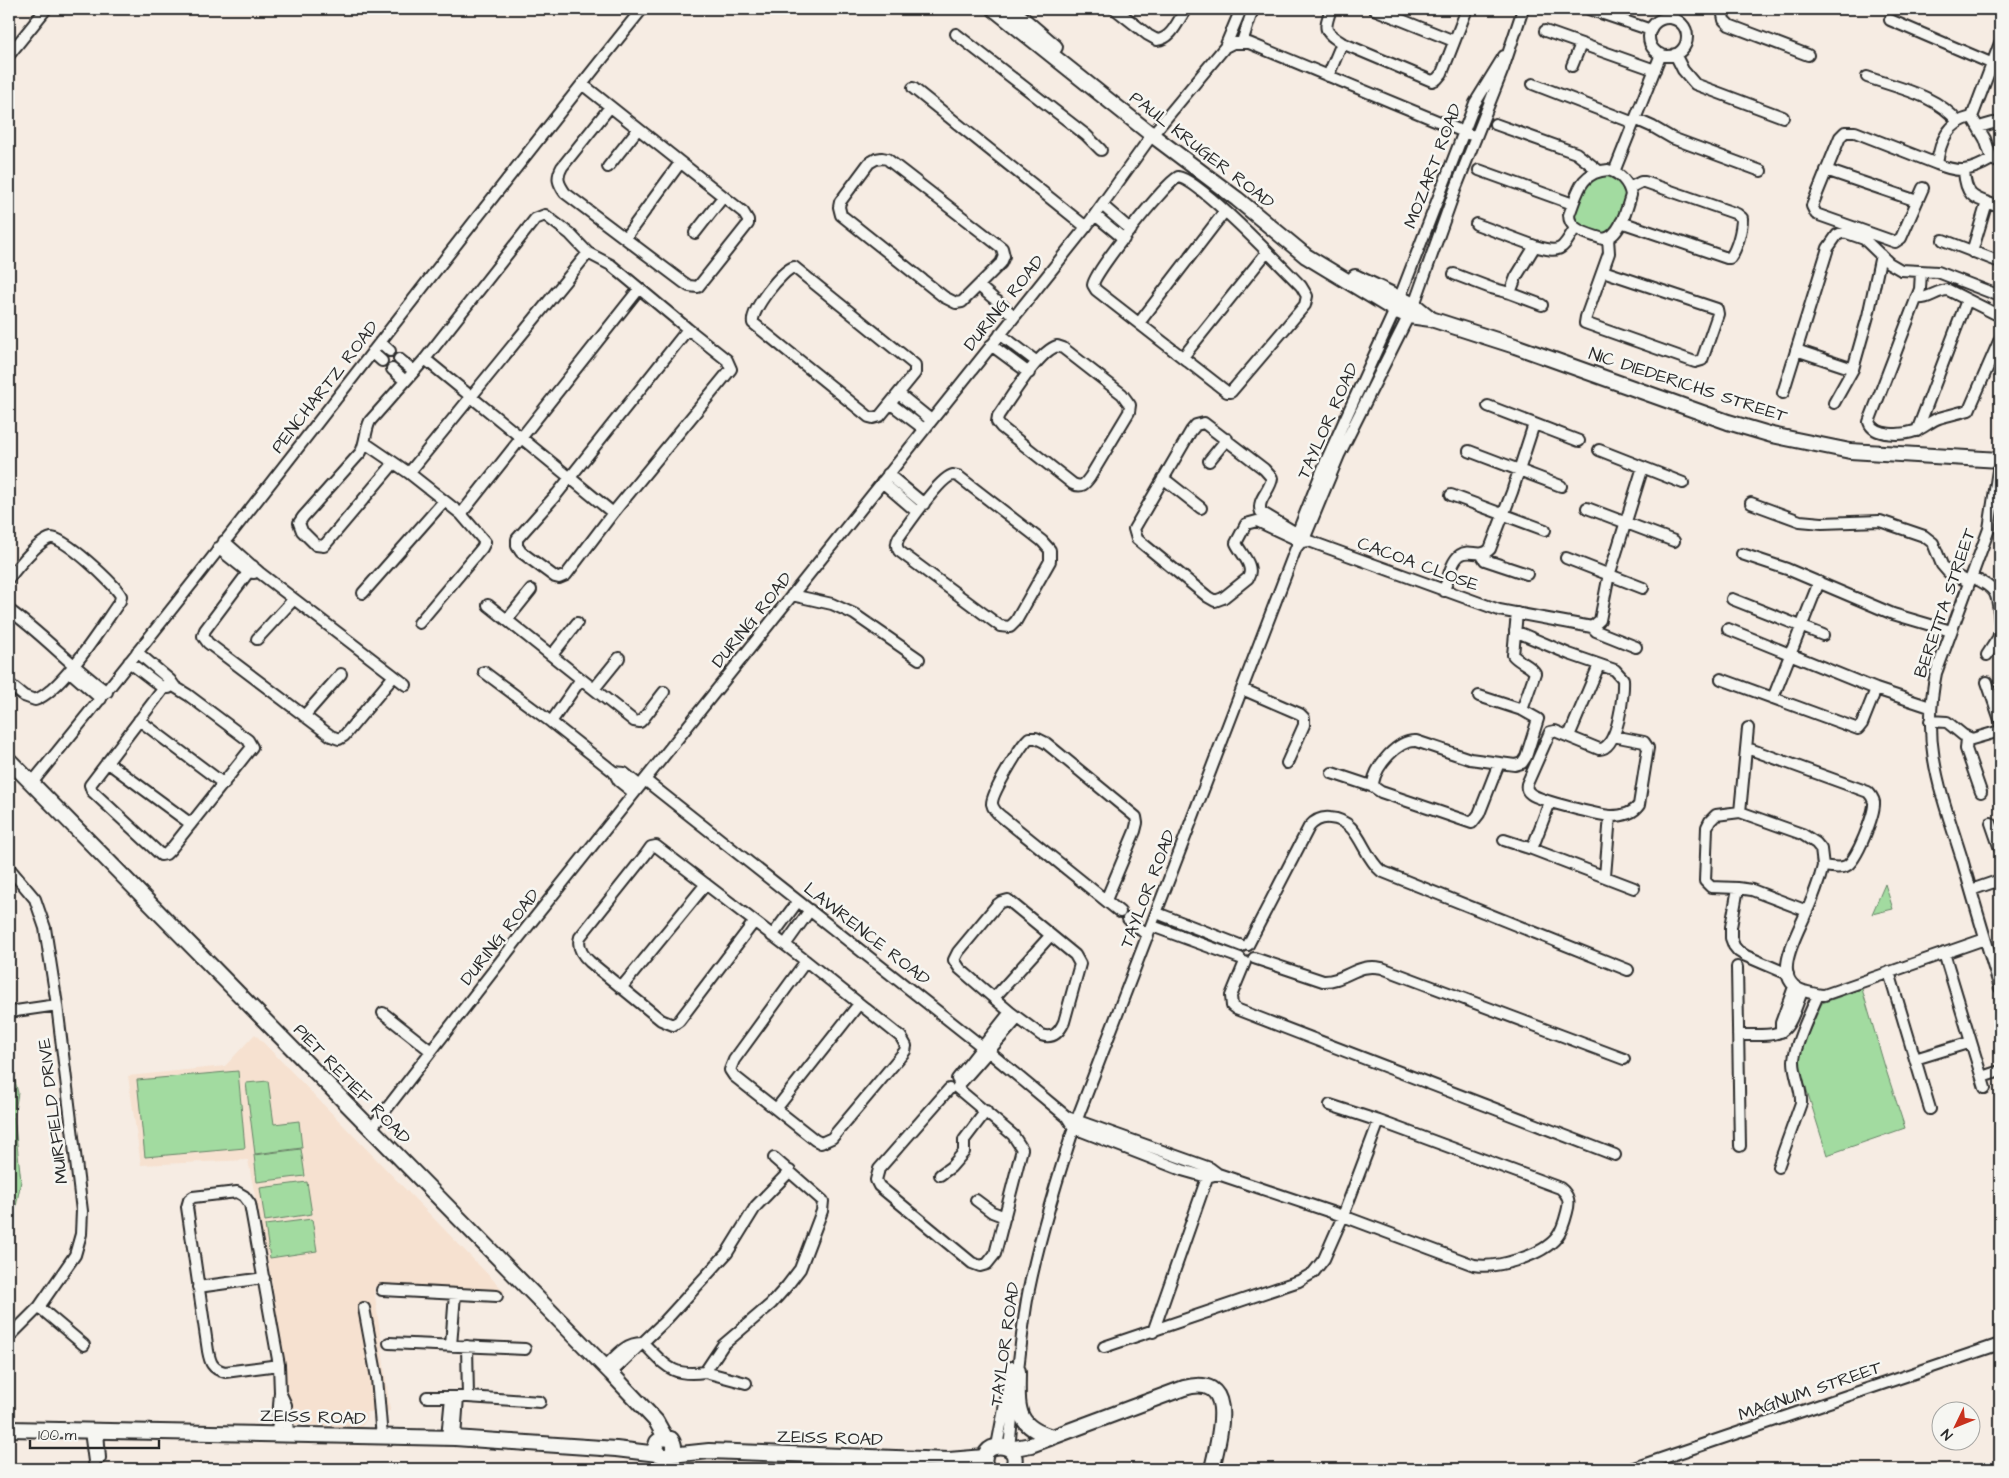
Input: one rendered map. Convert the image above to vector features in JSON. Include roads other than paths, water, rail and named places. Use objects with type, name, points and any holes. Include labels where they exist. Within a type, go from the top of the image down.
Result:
[{"type":"street","points":[[9,55],[46,9]]},
{"type":"street","name":"PENCHARTZ ROAD","points":[[31,784],[104,695],[642,9]]},
{"type":"street","name":"PAUL KRUGER ROAD","points":[[994,9],[1154,133],[1316,254],[1412,311]]},
{"type":"street","name":"PAUL KRUGER ROAD","points":[[1011,9],[1154,133]]},
{"type":"street","points":[[1115,9],[1157,40],[1166,38],[1171,33],[1186,9]]},
{"type":"street","name":"DURING ROAD","points":[[371,1129],[640,786],[1086,227],[1154,133],[1225,46],[1241,9]]},
{"type":"street","points":[[1242,42],[1253,9]]},
{"type":"street","points":[[1332,9],[1325,26],[1326,31],[1342,43],[1432,80],[1437,79],[1442,73],[1468,9]]},
{"type":"street","points":[[1374,9],[1454,41]]},
{"type":"street","name":"MOZART ROAD","points":[[1412,311],[1503,69],[1523,9]]},
{"type":"street","points":[[1589,9],[1651,30]]},
{"type":"street","points":[[1722,9],[1724,20],[1729,25],[1808,55]]},
{"type":"street","points":[[1677,14],[1687,34],[1684,46],[1675,54],[1669,56],[1661,54],[1650,43],[1651,30],[1657,21],[1677,14]]},
{"type":"street","points":[[1890,20],[1997,65]]},
{"type":"street","points":[[1545,31],[1655,70]]},
{"type":"street","points":[[956,34],[1098,144],[1101,150]]},
{"type":"street","points":[[1225,46],[1242,42],[1249,43],[1476,137]]},
{"type":"street","points":[[1328,76],[1342,43]]},
{"type":"street","points":[[1937,164],[1939,149],[1946,133],[1958,122],[1972,117],[1997,65],[2000,43]]},
{"type":"street","points":[[1572,66],[1581,44]]},
{"type":"street","name":"MOZART ROAD","points":[[1398,304],[1475,103],[1508,50]]},
{"type":"street","points":[[1614,172],[1661,54]]},
{"type":"street","points":[[1675,54],[1683,70],[1695,84],[1784,117]]},
{"type":"street","points":[[1867,77],[1934,102],[1948,111],[1958,122]]},
{"type":"street","points":[[582,84],[743,212],[748,220],[748,224],[698,287],[689,286],[683,282],[565,192],[558,179],[562,168],[610,108]]},
{"type":"street","points":[[1533,84],[1653,127],[1672,138],[1761,171]]},
{"type":"street","points":[[913,88],[1086,227]]},
{"type":"street","points":[[1923,188],[1901,238],[1895,242],[1816,214],[1812,206],[1840,137],[1848,131],[1855,132],[1949,169],[1964,171],[1996,161],[1972,117]]},
{"type":"street","points":[[1979,127],[2000,123]]},
{"type":"street","points":[[1495,124],[1576,153],[1598,171]]},
{"type":"street","points":[[608,167],[638,130]]},
{"type":"street","points":[[876,159],[887,159],[1002,248],[1003,261],[979,286],[962,302],[952,302],[841,215],[840,202],[870,163],[876,159]]},
{"type":"street","points":[[625,238],[680,163]]},
{"type":"street","points":[[1479,170],[1573,204]]},
{"type":"street","points":[[1826,170],[1917,201]]},
{"type":"street","points":[[1598,171],[1614,172],[1629,188],[1631,195],[1616,232],[1603,239],[1575,228],[1569,221],[1573,204],[1585,180],[1588,176],[1598,171]]},
{"type":"street","points":[[1964,171],[1967,191],[1973,197],[2000,207]]},
{"type":"street","points":[[1178,177],[1187,179],[1225,211],[1305,291],[1308,301],[1232,392],[1227,392],[1096,290],[1093,285],[1095,276],[1131,230],[1168,186],[1178,177]]},
{"type":"street","points":[[1620,222],[1727,258],[1730,258],[1734,252],[1742,225],[1742,218],[1737,214],[1645,182],[1629,188]]},
{"type":"street","points":[[695,233],[723,197]]},
{"type":"street","points":[[1972,252],[1987,202]]},
{"type":"street","points":[[1102,205],[1131,230]]},
{"type":"street","points":[[1139,323],[1225,211]]},
{"type":"street","points":[[1095,214],[1124,239]]},
{"type":"street","points":[[394,463],[326,544],[321,547],[316,545],[302,531],[300,526],[301,520],[354,461],[365,443],[367,427],[370,421],[425,360],[537,217],[545,216],[561,226],[588,253],[605,261],[727,360],[731,368],[613,513],[563,578],[555,577],[521,552],[516,546],[517,539],[543,511],[688,329]]},
{"type":"street","points":[[1476,224],[1551,251],[1557,250],[1565,244],[1575,228]]},
{"type":"street","points":[[1783,394],[1828,248],[1837,235],[1844,232],[1864,240],[1889,263],[1901,270],[1938,272],[2000,296]]},
{"type":"street","points":[[1603,271],[1717,309],[1718,314],[1702,360],[1695,362],[1585,323],[1609,253],[1608,238]]},
{"type":"street","points":[[1943,240],[2000,262]]},
{"type":"street","points":[[1510,293],[1516,276],[1535,246]]},
{"type":"street","points":[[1183,357],[1267,252]]},
{"type":"street","points":[[409,473],[588,253]]},
{"type":"street","points":[[1834,403],[1853,369],[1868,316],[1881,255]]},
{"type":"street","points":[[794,267],[798,269],[913,361],[916,370],[891,404],[880,416],[869,417],[755,326],[752,318],[753,313],[786,271],[794,267]]},
{"type":"street","points":[[1921,272],[1920,288],[1869,422],[1871,428],[1875,431],[1907,433],[1917,431],[1932,421],[1969,410],[2000,339]]},
{"type":"street","points":[[1454,274],[1542,305]]},
{"type":"street","points":[[979,286],[1014,316]]},
{"type":"street","points":[[461,514],[638,289]]},
{"type":"street","points":[[1916,298],[1927,298],[1948,290],[2000,316]]},
{"type":"street","points":[[1917,431],[1967,300]]},
{"type":"street","name":"TAYLOR ROAD","points":[[1301,540],[1326,460],[1398,304]]},
{"type":"street","name":"TAYLOR ROAD","points":[[1003,1448],[1007,1398],[1024,1286],[1073,1121],[1152,926],[1301,540],[1339,456],[1412,311]]},
{"type":"street","name":"NIC DIEDERICHS STREET","points":[[1412,311],[1728,422],[1772,435],[1850,451],[2000,459]]},
{"type":"street","points":[[1000,334],[1037,362]]},
{"type":"street","points":[[380,342],[390,352]]},
{"type":"street","points":[[991,345],[1028,373]]},
{"type":"street","points":[[1060,346],[1122,394],[1130,405],[1129,412],[1083,486],[1073,484],[1000,427],[997,422],[998,416],[1028,373],[1052,348],[1060,346]]},
{"type":"street","points":[[1796,350],[1853,369]]},
{"type":"street","points":[[372,352],[382,362]]},
{"type":"street","points":[[400,359],[414,371]]},
{"type":"street","points":[[425,360],[613,513]]},
{"type":"street","points":[[392,369],[405,381]]},
{"type":"street","points":[[899,394],[931,420]]},
{"type":"street","points":[[891,404],[924,430]]},
{"type":"street","points":[[1488,406],[1579,440]]},
{"type":"street","points":[[1200,423],[1208,425],[1227,439],[1264,469],[1272,478],[1271,485],[1260,503],[1261,512],[1301,540],[1257,521],[1246,524],[1236,542],[1250,568],[1250,574],[1248,578],[1219,600],[1211,600],[1137,539],[1134,535],[1134,528],[1196,425],[1200,423]]},
{"type":"street","points":[[1447,592],[1454,564],[1461,554],[1486,553],[1490,548],[1534,424]]},
{"type":"street","points":[[1209,461],[1227,439]]},
{"type":"street","points":[[365,443],[409,473],[461,514],[484,540],[485,544],[419,623]]},
{"type":"street","points":[[1599,450],[1684,483]]},
{"type":"street","points":[[1469,451],[1561,486]]},
{"type":"street","name":"BERETTA STREET","points":[[2000,459],[1989,529],[1936,673],[1930,707],[1931,745],[1936,773],[2000,988]]},
{"type":"street","points":[[1592,627],[1600,620],[1609,575],[1643,467]]},
{"type":"street","points":[[953,475],[958,476],[1048,547],[1051,554],[1050,560],[1013,625],[1006,628],[1000,626],[899,551],[896,541],[921,508],[945,478],[953,475]]},
{"type":"street","points":[[885,478],[921,508]]},
{"type":"street","points":[[1163,478],[1201,508]]},
{"type":"street","points":[[1451,495],[1545,530]]},
{"type":"street","points":[[363,593],[444,501]]},
{"type":"street","points":[[1751,503],[1800,521],[1822,523],[1880,521],[1924,536],[1933,543],[1942,565],[1948,572],[1992,588],[1997,597],[2000,623]]},
{"type":"street","points":[[1587,508],[1674,541]]},
{"type":"street","points":[[9,578],[40,545],[54,538],[78,553],[120,594],[120,601],[70,666],[44,695],[35,700],[24,696],[9,684]]},
{"type":"street","name":"CACOA CLOSE","points":[[1301,540],[1499,610],[1592,627],[1596,631],[1636,647]]},
{"type":"street","points":[[221,545],[406,685]]},
{"type":"street","points":[[1481,554],[1485,560],[1527,574]]},
{"type":"street","points":[[1742,554],[1819,582],[1893,614],[1951,631]]},
{"type":"street","points":[[1566,558],[1643,588]]},
{"type":"street","points":[[253,571],[205,630],[203,636],[208,643],[304,716],[331,736],[339,739],[342,738],[394,676]]},
{"type":"street","points":[[1773,698],[1819,582]]},
{"type":"street","points":[[507,620],[532,590]]},
{"type":"street","points":[[792,595],[832,604],[849,611],[919,659]]},
{"type":"street","points":[[257,639],[294,599]]},
{"type":"street","points":[[1732,599],[1823,636]]},
{"type":"street","points":[[488,606],[636,722],[643,719],[664,692]]},
{"type":"street","points":[[9,610],[28,623],[56,648],[70,666],[104,695]]},
{"type":"street","points":[[1516,613],[1512,655],[1535,673],[1522,710]]},
{"type":"street","points":[[552,655],[577,623]]},
{"type":"street","points":[[1728,629],[1876,689],[1930,707]]},
{"type":"street","points":[[1987,655],[1998,638],[2000,631]]},
{"type":"street","points":[[1515,632],[1598,666],[1615,670],[1623,679],[1624,698],[1613,736],[1608,746],[1602,750],[1555,731],[1550,732],[1527,784],[1527,790],[1530,794],[1550,802],[1610,816],[1630,813],[1639,805],[1648,748],[1644,742],[1613,736]]},
{"type":"street","points":[[137,652],[169,685]]},
{"type":"street","points":[[594,689],[619,658]]},
{"type":"street","points":[[129,662],[193,698],[250,742],[252,747],[251,751],[168,852],[163,855],[158,853],[90,789],[90,785],[139,720],[169,685]]},
{"type":"street","points":[[1569,736],[1598,666]]},
{"type":"street","name":"LAWRENCE ROAD","points":[[484,672],[614,772],[624,773],[810,910],[1073,1121],[1174,1166],[1212,1173],[1343,1216],[1474,1265],[1489,1267],[1512,1261],[1548,1246],[1558,1237],[1565,1220],[1569,1200],[1560,1188],[1379,1120],[1330,1105]]},
{"type":"street","points":[[304,716],[342,674]]},
{"type":"street","points":[[551,722],[582,679]]},
{"type":"street","points":[[1721,679],[1858,728],[1862,724],[1876,689]]},
{"type":"street","points":[[1987,682],[2000,720]]},
{"type":"street","points":[[1242,689],[1300,714],[1304,718],[1304,725],[1287,763]]},
{"type":"street","points":[[1374,787],[1374,779],[1381,766],[1396,749],[1411,740],[1416,740],[1470,759],[1519,765],[1526,758],[1538,719],[1522,710],[1479,696]]},
{"type":"street","points":[[139,720],[224,784]]},
{"type":"street","points":[[1930,721],[1947,722],[1967,738],[1979,739],[2000,731]]},
{"type":"street","points":[[1740,812],[1748,728]]},
{"type":"street","points":[[1106,900],[1135,832],[1136,817],[1046,743],[1036,738],[1030,738],[1022,747],[995,792],[992,802],[994,809],[1148,936]]},
{"type":"street","points":[[1967,738],[1966,749],[1982,792]]},
{"type":"street","points":[[1746,748],[1868,792],[1872,797],[1874,808],[1860,846],[1851,862],[1841,868],[1823,866]]},
{"type":"street","name":"PIET RETIEF ROAD","points":[[9,760],[608,1370],[656,1421],[665,1446]]},
{"type":"street","points":[[107,762],[191,824]]},
{"type":"street","points":[[1332,773],[1472,823],[1480,814],[1499,763]]},
{"type":"street","points":[[1532,849],[1550,802]]},
{"type":"street","points":[[1788,974],[1788,955],[1808,911],[1823,866],[1821,849],[1812,839],[1802,834],[1740,812],[1716,815],[1710,820],[1707,827],[1704,865],[1707,885],[1717,888],[1752,890],[1808,911]]},
{"type":"street","points":[[1605,876],[1610,816]]},
{"type":"street","points":[[1246,959],[1238,951],[1245,945],[1309,827],[1317,819],[1324,817],[1335,818],[1349,824],[1354,829],[1370,859],[1380,871],[1628,970]]},
{"type":"street","points":[[1991,823],[2000,850]]},
{"type":"street","points":[[1504,840],[1634,888]]},
{"type":"street","points":[[754,922],[677,1024],[670,1025],[584,957],[578,943],[580,937],[651,847],[658,846],[806,961],[905,1041],[905,1050],[829,1140],[821,1142],[815,1140],[734,1076],[730,1070],[731,1065],[806,961]]},
{"type":"street","name":"MUIRFIELD DRIVE","points":[[9,868],[30,892],[40,910],[45,928],[57,1005],[82,1211],[81,1234],[75,1255],[39,1307],[9,1337]]},
{"type":"street","points":[[1971,890],[2000,880]]},
{"type":"street","points":[[621,988],[706,884]]},
{"type":"street","points":[[1738,888],[1731,927],[1731,938],[1734,946],[1746,956],[1788,974],[1798,989],[1818,995],[1824,995],[1985,939]]},
{"type":"street","points":[[1008,900],[1074,955],[1080,964],[1064,1022],[1056,1034],[1047,1037],[1041,1035],[994,998],[960,969],[954,960],[958,952],[996,906],[1008,900]]},
{"type":"street","points":[[772,936],[798,901]]},
{"type":"street","points":[[785,945],[810,910]]},
{"type":"street","points":[[1157,913],[1245,945],[1255,951],[1246,959],[1232,996],[1232,1006],[1236,1009],[1615,1155]]},
{"type":"street","points":[[1152,926],[1246,959],[1323,981],[1334,980],[1363,967],[1373,966],[1382,968],[1624,1060]]},
{"type":"street","points":[[994,998],[1050,936]]},
{"type":"street","points":[[1944,953],[1985,1088]]},
{"type":"street","points":[[1737,967],[1740,1146]]},
{"type":"street","points":[[1889,972],[1930,1109]]},
{"type":"street","points":[[1738,1034],[1768,1035],[1785,1030],[1790,1022],[1798,989]]},
{"type":"street","points":[[1778,1167],[1800,1104],[1801,1093],[1794,1059],[1818,995]]},
{"type":"street","points":[[776,1109],[859,1004]]},
{"type":"street","points":[[9,1012],[57,1005]]},
{"type":"street","points":[[383,1013],[431,1052]]},
{"type":"street","points":[[954,1086],[1014,1135],[1022,1149],[993,1258],[988,1264],[980,1266],[972,1263],[895,1199],[876,1180],[880,1169],[986,1050],[1014,1015]]},
{"type":"street","points":[[1915,1059],[1971,1042]]},
{"type":"street","points":[[1982,1077],[2000,1071]]},
{"type":"street","points":[[940,1175],[955,1163],[964,1152],[964,1140],[986,1111]]},
{"type":"street","points":[[1104,1347],[1153,1332],[1299,1281],[1313,1273],[1324,1259],[1343,1216],[1379,1120]]},
{"type":"street","points":[[705,1372],[723,1345],[771,1304],[800,1269],[822,1210],[823,1201],[774,1158]]},
{"type":"street","points":[[608,1370],[643,1343],[727,1253],[756,1206],[790,1172]]},
{"type":"street","points":[[1153,1332],[1212,1173]]},
{"type":"street","points":[[279,1365],[224,1372],[212,1366],[198,1287],[187,1207],[188,1200],[196,1195],[237,1192],[247,1198],[250,1204],[279,1365],[283,1434]]},
{"type":"street","points":[[976,1200],[992,1212],[1004,1216]]},
{"type":"street","name":"TAYLOR ROAD","points":[[1003,1448],[1010,1426],[1028,1292],[1038,1244]]},
{"type":"street","points":[[198,1287],[264,1278]]},
{"type":"street","points":[[382,1290],[497,1296]]},
{"type":"street","points":[[452,1346],[455,1294]]},
{"type":"street","points":[[39,1307],[84,1345]]},
{"type":"street","points":[[364,1308],[377,1378],[382,1438]]},
{"type":"street","points":[[389,1343],[525,1348]]},
{"type":"street","points":[[643,1343],[676,1372],[689,1374],[705,1372],[746,1384]]},
{"type":"street","name":"MAGNUM STREET","points":[[1631,1469],[2000,1344]]},
{"type":"street","points":[[451,1438],[467,1346]]},
{"type":"street","points":[[1018,1370],[1018,1405],[1020,1415],[1032,1430],[1039,1434],[1053,1437]]},
{"type":"street","points":[[986,1464],[989,1450],[1031,1445],[1194,1385],[1208,1387],[1218,1395],[1222,1408],[1212,1469]]},
{"type":"street","points":[[427,1397],[540,1402]]},
{"type":"street","name":"ZEISS ROAD","points":[[9,1429],[451,1438],[616,1449],[665,1446],[710,1451],[802,1456],[949,1460],[986,1464]]},
{"type":"street","points":[[94,1431],[95,1469]]},
{"type":"street","points":[[94,1431],[102,1469]]},
{"type":"street","points":[[1013,1467],[1031,1445]]},
{"type":"street","points":[[1003,1448],[1014,1455],[1013,1467]]}]
